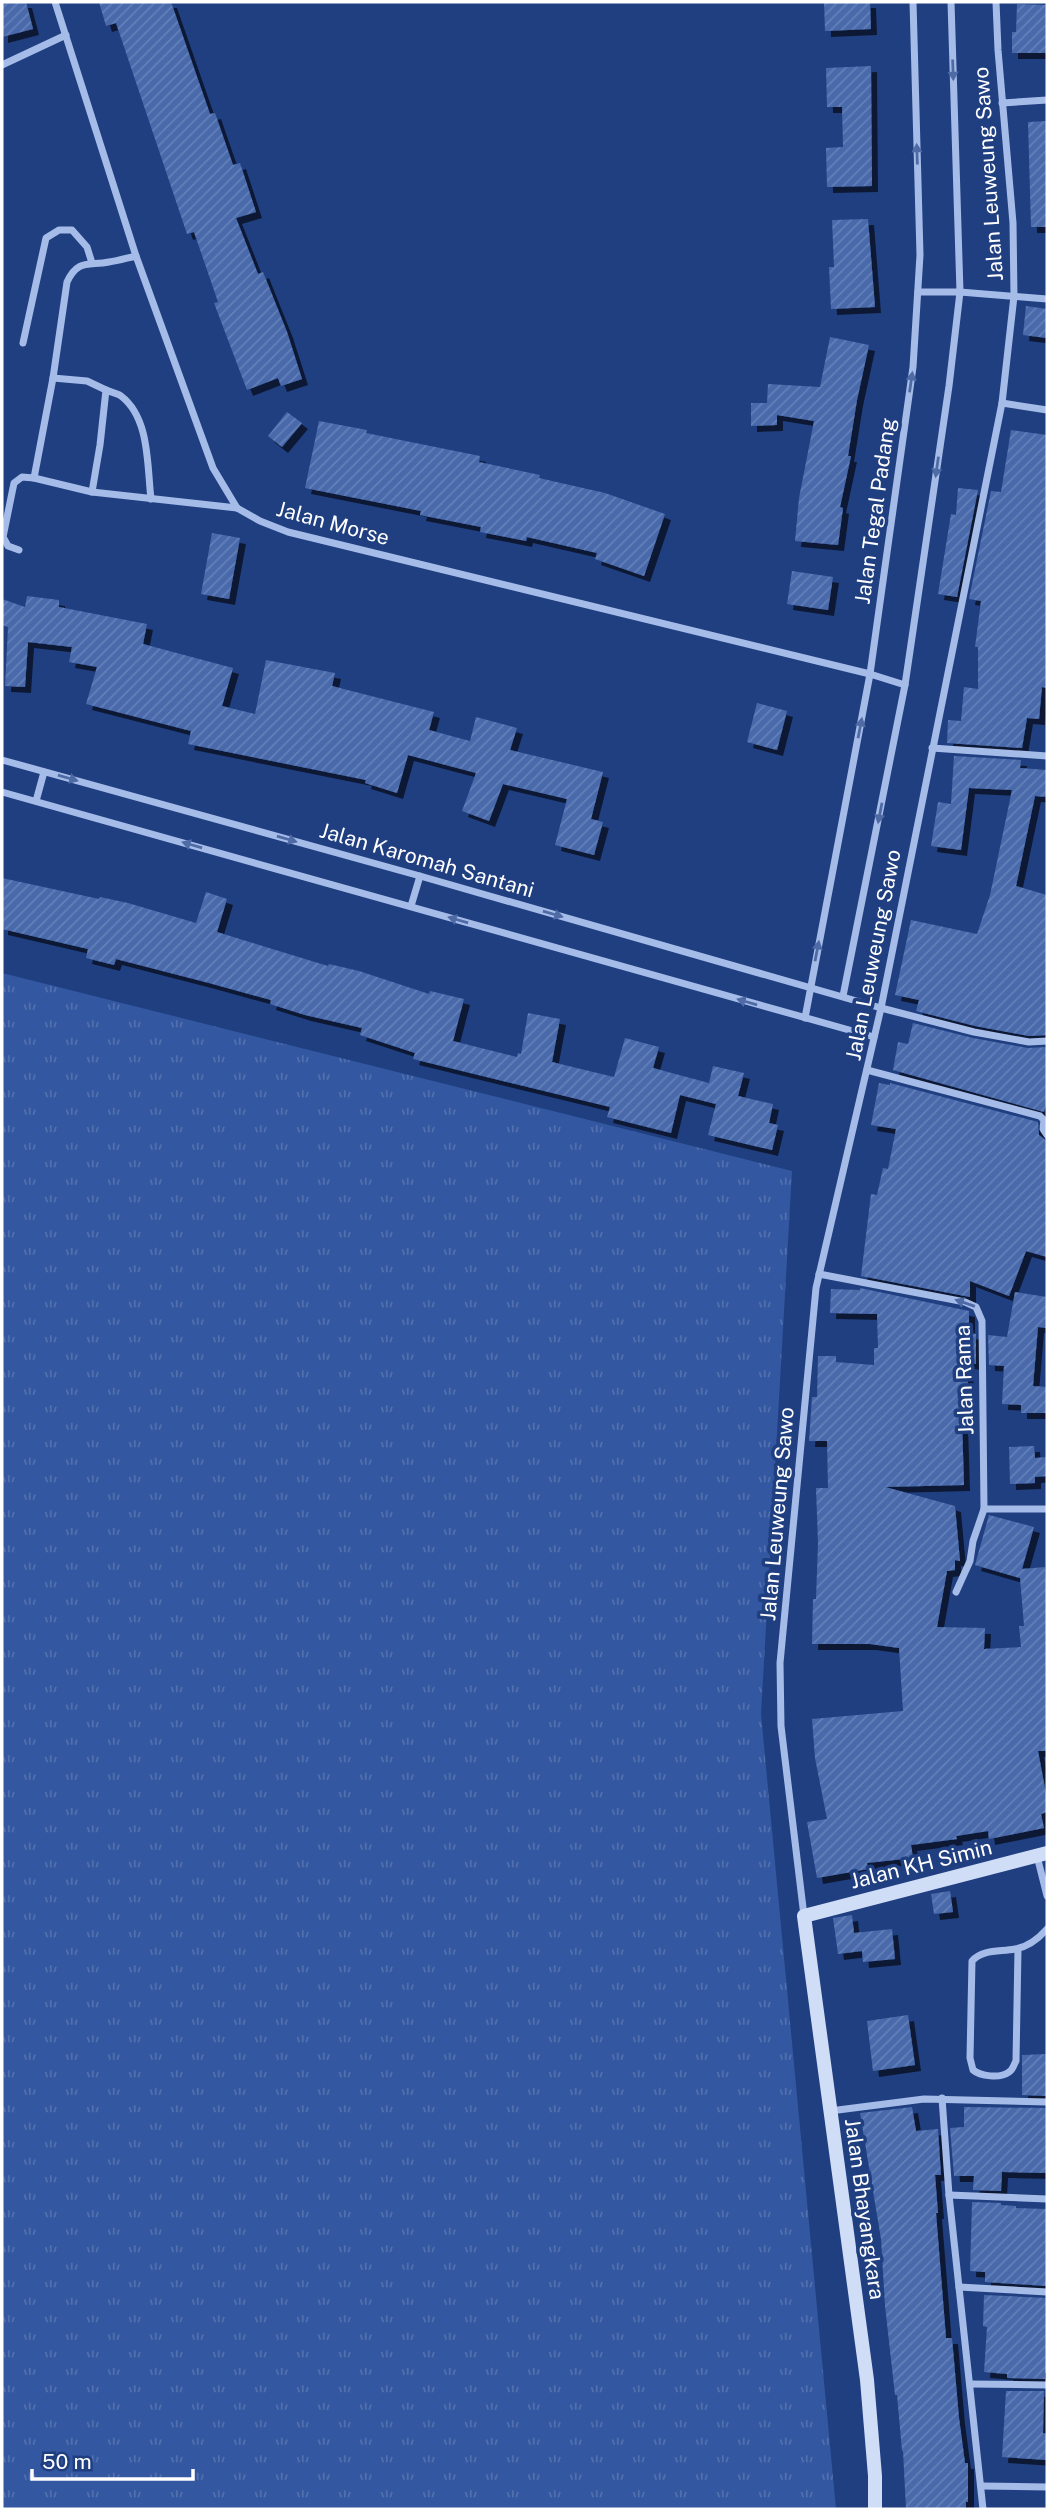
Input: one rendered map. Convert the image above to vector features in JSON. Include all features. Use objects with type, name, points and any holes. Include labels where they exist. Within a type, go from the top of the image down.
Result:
[{"type":"street","points":[[55,2],[136,256],[213,468],[237,508]]},
{"type":"street","name":"Jalan Tegal Padang","points":[[805,1018],[870,674],[913,367],[920,255],[913,2]]},
{"type":"street","points":[[843,996],[905,685],[949,386],[960,292],[951,2]]},
{"type":"street","name":"Jalan Leuweung Sawo","points":[[804,1916],[781,1726],[780,1663],[816,1288],[881,1008],[1002,403],[1014,296],[1013,223],[996,2]]},
{"type":"street","points":[[2,65],[66,35]]},
{"type":"street","points":[[1002,103],[1047,100]]},
{"type":"street","points":[[23,343],[46,238],[59,230],[72,230],[87,247],[92,263]]},
{"type":"street","points":[[34,478],[54,378],[67,282],[76,268],[136,256]]},
{"type":"street","points":[[918,292],[960,292],[1047,299]]},
{"type":"street","points":[[54,378],[87,381],[121,396],[134,412],[144,434],[150,499]]},
{"type":"street","points":[[92,492],[106,390]]},
{"type":"street","points":[[1002,403],[1047,410]]},
{"type":"street","points":[[19,550],[8,546],[2,537],[14,483],[22,477],[92,492],[237,508]]},
{"type":"street","name":"Jalan Morse","points":[[237,508],[260,522],[288,532],[870,674],[905,685]]},
{"type":"street","points":[[932,748],[1047,757]]},
{"type":"street","name":"Jalan Karomah Santani","points":[[2,760],[881,1008],[974,1032],[1029,1042],[1047,1041]]},
{"type":"street","points":[[36,801],[44,772]]},
{"type":"street","points":[[2,792],[874,1037]]},
{"type":"street","points":[[411,906],[420,876]]},
{"type":"street","points":[[867,1070],[1040,1116],[1047,1135]]},
{"type":"street","name":"Jalan Rama","points":[[819,1273],[965,1301],[976,1307],[982,1321],[984,1509]]},
{"type":"street","points":[[956,1592],[970,1561],[973,1541],[984,1509],[1047,1508]]},
{"type":"street","points":[[1042,1855],[1047,1896]]},
{"type":"street","name":"Jalan KH Simin","points":[[804,1916],[1042,1855]]},
{"type":"street","name":"Jalan Bhayangkara","points":[[804,1916],[867,2380],[875,2509]]},
{"type":"street","points":[[1018,1949],[1016,2061],[1010,2072],[980,2075],[973,2070],[970,2058],[972,1961],[979,1954],[1018,1949],[1040,1938],[1047,1929]]},
{"type":"street","points":[[830,2111],[942,2098],[1047,2102]]},
{"type":"street","points":[[942,2098],[949,2195],[983,2509]]},
{"type":"street","points":[[949,2195],[1047,2199]]},
{"type":"street","points":[[959,2287],[1047,2292]]},
{"type":"street","points":[[970,2385],[1047,2385]]},
{"type":"street","points":[[982,2486],[1047,2487]]},
{"type":"green space","points":[[2,973],[792,1171],[761,1714],[836,2509],[2,2509]]},
{"type":"building","points":[[2,2],[26,2],[33,29],[2,37]]},
{"type":"building","points":[[99,2],[171,2],[210,114],[215,113],[233,165],[240,163],[256,212],[236,218],[258,274],[263,272],[302,379],[281,386],[278,378],[247,390],[214,303],[218,302],[194,232],[187,234],[116,23],[106,26]]},
{"type":"building","points":[[824,2],[870,2],[871,29],[825,31]]},
{"type":"building","points":[[1017,4],[1047,5],[1047,53],[1012,53],[1012,32],[1016,32]]},
{"type":"building","points":[[871,66],[872,186],[827,187],[826,148],[843,147],[842,107],[827,107],[826,68]]},
{"type":"building","points":[[1047,121],[1047,227],[1031,227],[1028,122]]},
{"type":"building","points":[[868,219],[875,307],[831,309],[829,267],[834,267],[832,220]]},
{"type":"building","points":[[1026,306],[1047,309],[1047,338],[1023,335]]},
{"type":"building","points":[[830,337],[869,345],[857,400],[848,456],[851,456],[840,507],[843,508],[838,545],[795,541],[799,498],[814,421],[777,415],[777,425],[751,426],[751,403],[767,403],[768,384],[820,387]]},
{"type":"building","points":[[287,412],[302,423],[282,447],[268,436]]},
{"type":"building","points":[[319,421],[480,456],[479,462],[605,493],[665,514],[644,576],[595,559],[597,553],[527,537],[526,541],[480,532],[481,527],[420,515],[421,511],[305,488]]},
{"type":"building","points":[[1011,430],[1047,435],[1047,688],[1042,687],[1039,719],[1027,718],[1022,748],[947,743],[948,720],[961,721],[964,687],[978,689],[978,647],[975,647],[981,601],[969,599],[991,491],[1001,492]]},
{"type":"building","points":[[958,488],[978,490],[957,597],[938,594],[951,514],[956,515]]},
{"type":"building","points":[[212,533],[240,538],[229,599],[201,594]]},
{"type":"building","points":[[792,571],[833,577],[828,610],[787,604]]},
{"type":"building","points":[[27,596],[59,600],[59,607],[147,624],[143,644],[233,668],[222,706],[255,714],[266,660],[335,673],[332,686],[434,712],[429,730],[470,741],[476,717],[517,728],[510,750],[603,772],[591,819],[603,822],[594,855],[555,845],[567,799],[503,784],[489,821],[462,811],[476,773],[408,755],[397,793],[365,783],[366,780],[188,744],[191,731],[86,704],[97,667],[69,662],[72,647],[28,642],[25,687],[5,686],[8,627],[2,625],[2,599],[25,607]]},
{"type":"building","points":[[757,703],[787,711],[777,750],[747,742]]},
{"type":"building","points":[[954,756],[1021,760],[1020,768],[1047,770],[1047,797],[1035,796],[1016,886],[1047,895],[1047,1035],[1029,1036],[916,1011],[919,1000],[895,995],[911,920],[977,934],[990,895],[1012,790],[969,788],[961,850],[931,846],[938,802],[951,804]]},
{"type":"building","points":[[2,878],[128,903],[196,923],[206,892],[227,899],[217,932],[328,966],[329,964],[359,971],[429,994],[430,991],[464,999],[453,1041],[517,1057],[518,1053],[521,1054],[528,1013],[560,1019],[552,1062],[614,1077],[625,1038],[659,1047],[653,1068],[709,1083],[713,1066],[744,1073],[738,1096],[773,1104],[769,1123],[778,1125],[772,1150],[708,1135],[716,1104],[680,1095],[671,1133],[607,1117],[610,1107],[413,1059],[415,1053],[360,1035],[362,1028],[305,1015],[270,1004],[271,1000],[116,959],[114,965],[86,958],[88,949],[2,929]]},
{"type":"building","points":[[913,1023],[1028,1048],[1047,1047],[1047,1100],[1044,1112],[893,1070],[898,1042],[908,1044]]},
{"type":"building","points":[[879,1083],[890,1083],[1038,1122],[1039,1135],[1047,1141],[1047,1257],[1026,1251],[1009,1296],[970,1281],[970,1297],[861,1276],[871,1194],[877,1195],[883,1168],[888,1169],[896,1129],[871,1125]]},
{"type":"building","points":[[860,1288],[969,1311],[969,1333],[976,1334],[976,1364],[967,1363],[968,1388],[961,1388],[964,1485],[885,1487],[955,1506],[960,1561],[955,1560],[955,1570],[947,1571],[937,1627],[985,1628],[984,1649],[1021,1647],[1019,1626],[1024,1626],[1020,1578],[975,1565],[989,1515],[1034,1527],[1022,1569],[1045,1567],[1047,1751],[1038,1751],[1047,1812],[1041,1814],[1044,1828],[989,1839],[988,1831],[956,1836],[957,1839],[911,1845],[913,1858],[867,1863],[868,1869],[817,1878],[807,1822],[827,1819],[815,1758],[812,1719],[903,1711],[899,1648],[870,1644],[812,1644],[818,1543],[816,1488],[828,1488],[827,1441],[809,1441],[812,1397],[817,1397],[818,1356],[836,1356],[836,1362],[874,1365],[874,1348],[878,1348],[877,1314],[830,1313],[831,1289]]},
{"type":"building","points":[[1015,1292],[1047,1297],[1047,1328],[1038,1327],[1033,1386],[1047,1387],[1047,1413],[1021,1413],[1021,1405],[1002,1404],[1004,1366],[989,1365],[988,1335],[1007,1337]]},
{"type":"building","points":[[1034,1446],[1035,1458],[1047,1457],[1047,1476],[1035,1477],[1035,1483],[1010,1484],[1009,1447]]},
{"type":"building","points":[[950,1891],[953,1912],[934,1914],[931,1894]]},
{"type":"building","points":[[852,1915],[854,1933],[892,1929],[895,1959],[863,1962],[862,1951],[838,1954],[833,1918]]},
{"type":"building","points":[[908,2015],[915,2065],[873,2071],[867,2021]]},
{"type":"building","points":[[1047,2054],[1047,2096],[1022,2095],[1022,2055]]},
{"type":"building","points":[[912,2107],[916,2131],[938,2129],[941,2175],[935,2175],[936,2213],[946,2338],[952,2338],[959,2418],[965,2463],[968,2463],[966,2509],[906,2509],[903,2451],[885,2306],[881,2239],[860,2113]]},
{"type":"building","points":[[964,2107],[1047,2108],[1047,2173],[1002,2172],[1001,2191],[973,2190],[974,2176],[954,2176],[950,2128],[964,2127]]},
{"type":"building","points":[[972,2202],[1047,2209],[1047,2286],[985,2282],[985,2272],[970,2271]]},
{"type":"building","points":[[984,2295],[1047,2298],[1045,2379],[1007,2378],[1007,2374],[984,2372],[987,2327],[983,2326]]},
{"type":"building","points":[[1006,2391],[1044,2391],[1043,2433],[1047,2434],[1047,2460],[1002,2457]]}]
